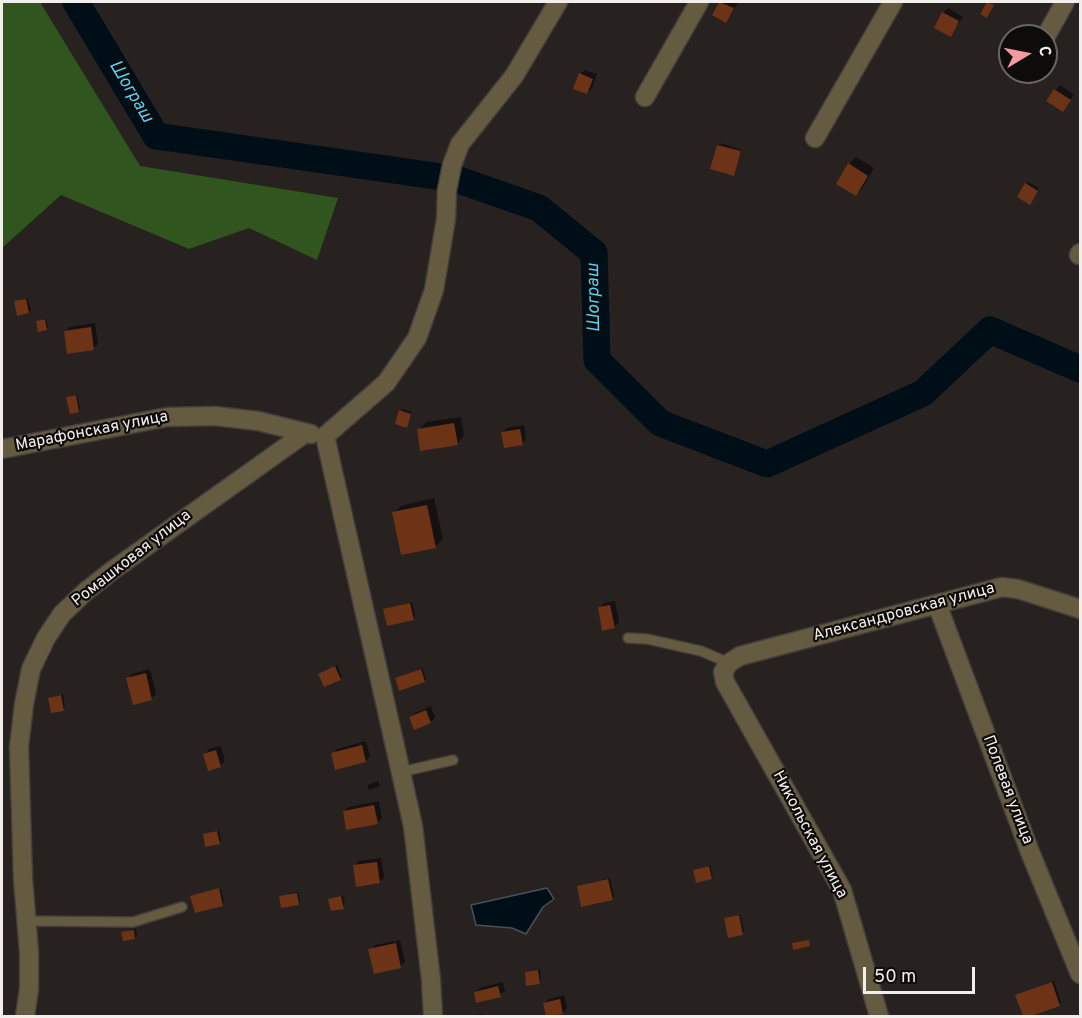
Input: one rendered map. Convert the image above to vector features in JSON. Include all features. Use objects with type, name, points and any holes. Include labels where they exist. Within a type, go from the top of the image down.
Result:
[{"type":"street","points":[[645,97],[699,2]]},
{"type":"street","points":[[815,138],[892,2]]},
{"type":"street","points":[[1053,24],[1065,2]]},
{"type":"street","points":[[433,1017],[431,980],[413,826],[325,436],[386,383],[417,338],[434,290],[446,219],[447,190],[452,165],[460,144],[514,76],[550,3]]},
{"type":"street","name":"Марафонская улица","points":[[2,449],[167,417],[215,416],[258,421],[304,434],[325,436]]},
{"type":"street","name":"Ромашковая улица","points":[[25,1017],[29,988],[19,747],[31,669],[46,638],[62,614],[84,592],[304,434]]},
{"type":"street","name":"Александровская улица","points":[[729,663],[740,656],[1002,587],[1018,589],[1080,609]]},
{"type":"street","name":"Полевая улица","points":[[937,604],[1030,852],[1080,974]]},
{"type":"street","name":"Никольская улица","points":[[729,663],[723,672],[725,681],[842,890],[879,1017]]},
{"type":"lane","points":[[628,638],[647,639],[701,651],[729,663]]},
{"type":"lane","points":[[401,771],[453,760]]},
{"type":"lane","points":[[26,921],[133,922],[182,906]]},
{"type":"green space","points":[[2,2],[40,2],[140,166],[338,198],[317,260],[249,228],[189,249],[61,195],[2,248]]},
{"type":"shaded area","points":[[547,888],[554,899],[543,907],[526,934],[512,928],[476,925],[471,905]]},
{"type":"building","points":[[719,2],[734,8],[726,23],[712,15]]},
{"type":"building","points":[[987,2],[994,5],[987,18],[980,14]]},
{"type":"building","points":[[942,12],[959,21],[951,37],[934,28]]},
{"type":"building","points":[[579,73],[593,79],[587,94],[573,89]]},
{"type":"building","points":[[1054,89],[1071,100],[1063,112],[1046,101]]},
{"type":"building","points":[[717,145],[741,151],[734,176],[710,169]]},
{"type":"building","points":[[848,163],[868,176],[856,196],[836,184]]},
{"type":"building","points":[[1025,183],[1038,191],[1030,205],[1017,197]]},
{"type":"building","points":[[26,299],[29,313],[17,316],[14,301]]},
{"type":"building","points":[[45,319],[47,330],[38,332],[36,321]]},
{"type":"building","points":[[91,327],[94,350],[67,354],[64,331]]},
{"type":"building","points":[[76,395],[79,412],[70,414],[66,397]]},
{"type":"building","points":[[399,410],[411,414],[407,428],[395,424]]},
{"type":"building","points":[[454,423],[458,445],[420,451],[417,429]]},
{"type":"building","points":[[520,429],[523,445],[504,448],[501,432]]},
{"type":"building","points":[[427,505],[436,548],[401,555],[392,512]]},
{"type":"building","points":[[410,603],[414,620],[387,626],[383,609]]},
{"type":"building","points":[[610,605],[615,628],[602,631],[598,607]]},
{"type":"building","points":[[335,666],[341,680],[324,687],[318,674]]},
{"type":"building","points":[[421,669],[425,682],[399,691],[395,678]]},
{"type":"building","points":[[146,673],[152,700],[133,705],[126,678]]},
{"type":"building","points":[[61,695],[64,711],[51,713],[48,698]]},
{"type":"building","points":[[426,710],[431,723],[414,730],[409,717]]},
{"type":"building","points":[[362,745],[366,762],[335,770],[331,753]]},
{"type":"building","points":[[216,750],[221,767],[208,771],[203,754]]},
{"type":"building","points":[[374,805],[378,824],[346,830],[343,811]]},
{"type":"building","points":[[217,831],[220,844],[205,847],[203,834]]},
{"type":"building","points":[[377,862],[380,883],[356,887],[353,865]]},
{"type":"building","points":[[709,866],[712,879],[696,883],[693,870]]},
{"type":"building","points":[[608,879],[613,900],[581,907],[577,886]]},
{"type":"building","points":[[219,888],[223,906],[195,913],[190,896]]},
{"type":"building","points":[[297,893],[299,905],[281,908],[279,896]]},
{"type":"building","points":[[341,896],[344,909],[331,911],[328,899]]},
{"type":"building","points":[[739,915],[743,935],[728,938],[724,918]]},
{"type":"building","points":[[134,930],[135,939],[123,941],[121,932]]},
{"type":"building","points":[[809,940],[810,946],[793,950],[792,943]]},
{"type":"building","points":[[396,943],[401,968],[374,974],[368,949]]},
{"type":"building","points":[[538,970],[540,984],[526,986],[525,972]]},
{"type":"building","points":[[1052,982],[1060,1006],[1031,1016],[1023,1016],[1015,995]]},
{"type":"building","points":[[498,986],[501,997],[476,1003],[474,992]]},
{"type":"building","points":[[560,999],[563,1014],[546,1016],[543,1003]]},
{"type":"waterway","name":"Шограш","points":[[76,2],[156,136],[456,179],[539,208],[594,253],[597,360],[660,423],[767,464],[923,393],[990,330],[1080,369]]}]
